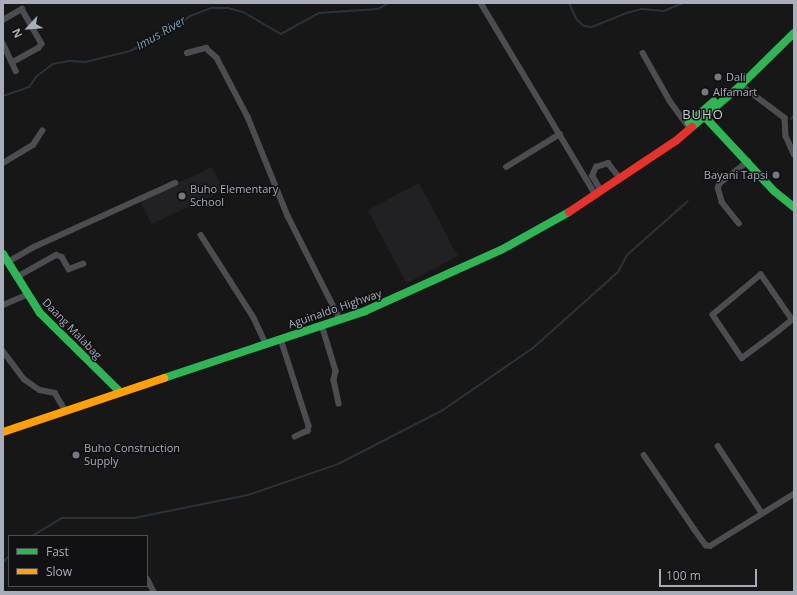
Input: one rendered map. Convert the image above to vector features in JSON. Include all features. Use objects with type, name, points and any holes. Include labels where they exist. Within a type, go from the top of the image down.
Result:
[{"type":"main road","name":"Aguinaldo Highway","points":[[3,432],[322,326],[397,298],[501,250],[599,193],[705,117],[741,85],[794,33]]},
{"type":"main road","name":"Aguinaldo Highway","points":[[652,156],[687,124],[777,49]]},
{"type":"main road","points":[[705,117],[748,161],[774,191],[794,207]]},
{"type":"main road","name":"Daang Malabag","points":[[3,254],[26,295],[46,320],[120,392]]},
{"type":"street","points":[[481,3],[560,134],[599,193]]},
{"type":"street","points":[[3,20],[22,9],[42,44],[39,48],[14,62]]},
{"type":"street","points":[[3,43],[14,62],[16,71]]},
{"type":"street","points":[[187,53],[206,48],[217,58],[248,117],[288,216],[340,319]]},
{"type":"street","points":[[643,53],[670,101],[687,124]]},
{"type":"street","points":[[741,85],[785,118],[786,136],[794,154]]},
{"type":"street","points":[[3,163],[33,145],[42,131]]},
{"type":"street","points":[[506,167],[560,134]]},
{"type":"street","points":[[739,224],[722,203],[718,189],[719,184],[748,161]]},
{"type":"street","points":[[599,193],[592,176],[596,167],[608,162],[620,178]]},
{"type":"street","points":[[8,262],[34,247],[175,183]]},
{"type":"street","points":[[201,235],[254,318],[266,344]]},
{"type":"street","points":[[17,277],[56,255],[62,257],[69,269],[83,264]]},
{"type":"street","points":[[761,275],[793,320],[742,358],[713,315],[761,275]]},
{"type":"street","points":[[3,306],[26,295]]},
{"type":"street","points":[[322,326],[336,371],[334,380],[339,403]]},
{"type":"street","points":[[281,339],[309,426],[308,431],[295,438]]},
{"type":"street","points":[[3,351],[19,375],[40,390],[55,393],[66,411]]},
{"type":"street","points":[[718,446],[762,513]]},
{"type":"street","points":[[644,455],[706,545],[714,545],[794,494]]},
{"type":"street","points":[[148,580],[154,592]]},
{"type":"shaded area","name":"Buho Elementary School","points":[[212,167],[223,191],[151,224],[140,200]]},
{"type":"shaded area","points":[[419,183],[458,256],[407,284],[368,210]]},
{"type":"waterway","name":"Imus River","points":[[3,96],[29,87],[37,76],[53,64],[69,61],[85,62],[130,51],[168,32],[190,16],[211,8],[228,8],[243,12],[281,34],[319,13],[378,9],[389,3]]},
{"type":"waterway","name":"Imus River","points":[[569,3],[577,20],[584,26],[592,27],[626,13],[642,9],[664,11],[683,3]]},
{"type":"waterway","points":[[791,119],[794,115]]},
{"type":"waterway","points":[[34,535],[62,518],[134,518],[248,495],[338,464],[443,410],[533,348],[618,272],[627,255],[688,201]]},
{"type":"waterway","points":[[3,562],[8,557]]},
{"type":"traffic: fast","points":[[692,127],[741,85],[794,33]]},
{"type":"traffic: fast","points":[[689,123],[714,101]]},
{"type":"traffic: fast","points":[[705,117],[774,191],[794,207]]},
{"type":"traffic: fast","points":[[164,378],[365,311],[501,250],[569,212]]},
{"type":"traffic: fast","points":[[3,254],[40,313],[120,392]]},
{"type":"traffic: slow","points":[[3,432],[164,378]]},
{"type":"traffic: jam","points":[[569,212],[677,140],[692,127]]},
{"type":"place","name":"Dali","points":[[718,77]]},
{"type":"place","name":"Alfamart","points":[[705,92]]},
{"type":"place","name":"Bayani Tapsi","points":[[776,175]]},
{"type":"place","name":"Buho Elementary School","points":[[182,196]]},
{"type":"place","name":"Buho Construction Supply","points":[[76,455]]},
{"type":"district","name":"BUHO","points":[[703,114]]}]
